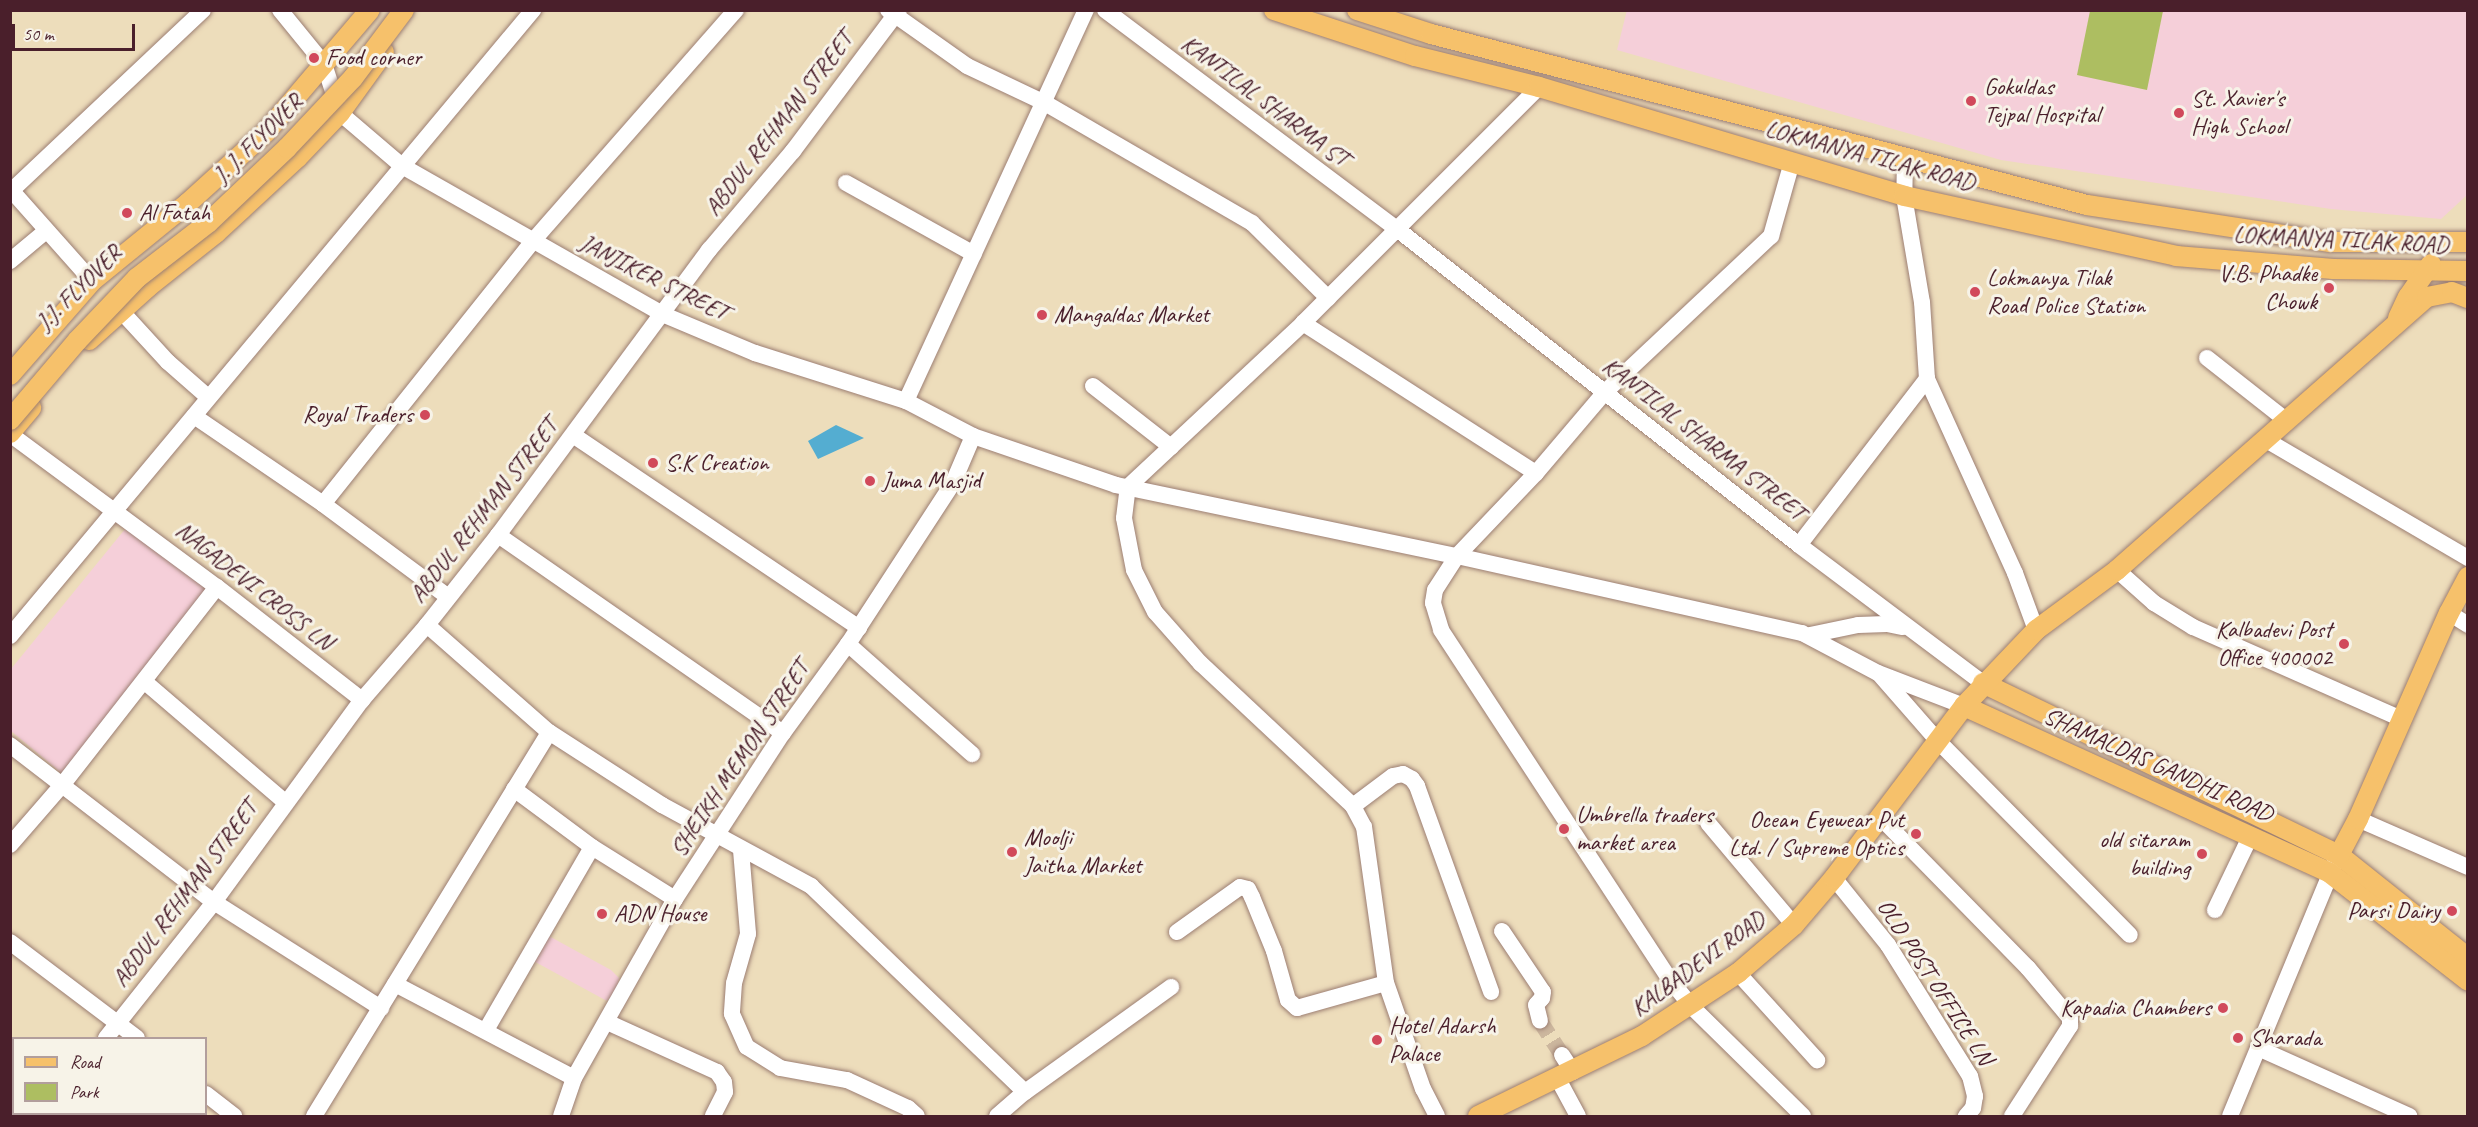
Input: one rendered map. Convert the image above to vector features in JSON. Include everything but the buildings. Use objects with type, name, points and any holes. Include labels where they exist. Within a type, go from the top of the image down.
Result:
[{"type":"main road","points":[[10,375],[92,281],[189,203],[266,132],[370,10]]},
{"type":"main road","name":"J.J. FLYOVER","points":[[10,401],[67,333],[129,270],[199,215],[277,143],[344,71],[389,10]]},
{"type":"main road","name":"J. J. FLYOVER","points":[[10,420],[77,341],[137,278],[208,223],[287,148],[353,78],[404,10]]},
{"type":"main road","points":[[10,433],[98,330],[122,312],[148,286],[216,233],[297,158],[340,112],[413,10]]},
{"type":"main road","name":"LOKMANYA TILAK ROAD","points":[[1274,10],[1414,56],[1539,87],[1904,196],[2176,256],[2333,269],[2468,271]]},
{"type":"main road","name":"LOKMANYA TILAK ROAD","points":[[1357,10],[1431,34],[2087,205],[2330,242],[2458,243]]},
{"type":"main road","points":[[2393,328],[2408,297],[2425,272],[2458,243],[2468,230]]},
{"type":"main road","name":"KALBADEVI ROAD","points":[[1479,1116],[1642,1036],[1691,1006],[1738,973],[1794,925],[1834,878],[1964,706],[1983,683],[2037,630],[2117,570],[2427,297],[2452,292],[2468,298]]},
{"type":"main road","points":[[2339,855],[2358,819],[2449,613],[2468,577]]},
{"type":"main road","points":[[1983,683],[2339,855],[2468,958]]},
{"type":"main road","name":"SHAMALDAS GANDHI ROAD","points":[[1964,706],[2330,873],[2468,981]]},
{"type":"street","points":[[280,10],[324,64],[340,112]]},
{"type":"street","points":[[10,636],[533,10]]},
{"type":"street","points":[[324,504],[532,242],[736,10]]},
{"type":"street","points":[[906,401],[1086,10]]},
{"type":"street","name":"KANTILAL SHARMA ST","points":[[1105,10],[1397,229]]},
{"type":"street","points":[[894,12],[967,66],[1045,103],[1252,223],[1328,298]]},
{"type":"street","name":"ABDUL REHMAN STREET","points":[[107,1037],[214,902],[285,802],[362,700],[427,625],[498,535],[709,249],[793,151],[894,12]]},
{"type":"street","points":[[92,281],[11,192],[196,13]]},
{"type":"street","points":[[1437,1116],[1419,1079],[1386,983],[1364,827],[1353,806],[1201,664],[1155,612],[1134,570],[1124,518],[1128,488],[1303,323],[1539,87]]},
{"type":"street","name":"JANJIKER STREET","points":[[340,112],[402,166],[662,314],[755,353],[906,401],[973,436],[1128,488],[1457,556],[1809,635]]},
{"type":"street","points":[[1905,157],[1904,196],[1922,302],[1927,379],[2015,573],[2037,630]]},
{"type":"street","points":[[1792,162],[1771,236],[1605,392],[1536,473],[1457,556],[1435,590],[1433,603],[1441,630],[1644,942],[1691,1006],[1803,1116]]},
{"type":"street","points":[[846,183],[974,255]]},
{"type":"street","name":"KANTILAL SHARMA STREET","points":[[1397,229],[1799,545],[1983,683]]},
{"type":"street","points":[[10,261],[46,231]]},
{"type":"street","points":[[122,312],[168,362],[208,398]]},
{"type":"street","points":[[1303,323],[1536,473]]},
{"type":"street","points":[[2207,358],[2287,421]]},
{"type":"street","points":[[1799,545],[1927,379]]},
{"type":"street","points":[[1093,386],[1171,447]]},
{"type":"street","points":[[194,416],[324,504],[448,597]]},
{"type":"street","name":"NAGADEVI CROSS LN","points":[[10,433],[218,587],[362,700]]},
{"type":"street","points":[[573,435],[859,628]]},
{"type":"street","name":"SHEIKH MEMON STREET","points":[[561,1116],[574,1078],[675,899],[783,733],[859,628],[953,483],[973,436]]},
{"type":"street","points":[[2266,440],[2468,558]]},
{"type":"street","points":[[498,535],[783,733]]},
{"type":"street","points":[[2117,570],[2154,603],[2193,627],[2402,719]]},
{"type":"street","points":[[10,845],[63,784],[218,587]]},
{"type":"street","points":[[2449,613],[2468,625]]},
{"type":"street","points":[[1809,635],[1858,625],[1887,624],[1907,628]]},
{"type":"street","points":[[427,625],[549,732],[663,805],[719,834],[741,850],[811,886],[1026,1092]]},
{"type":"street","points":[[1809,635],[1878,673],[1964,706]]},
{"type":"street","points":[[848,644],[972,754]]},
{"type":"street","points":[[1878,673],[1938,740],[2130,935]]},
{"type":"street","points":[[145,682],[285,802]]},
{"type":"street","points":[[314,1116],[549,732]]},
{"type":"street","points":[[10,745],[214,902],[381,1008]]},
{"type":"street","points":[[1353,806],[1393,776],[1402,774],[1412,779],[1417,786],[1491,992]]},
{"type":"street","points":[[514,789],[592,847],[675,899]]},
{"type":"street","points":[[1879,816],[2028,968],[2070,1018],[2070,1026],[2012,1116]]},
{"type":"street","points":[[2358,819],[2468,867]]},
{"type":"street","points":[[1708,823],[1794,925]]},
{"type":"street","points":[[2215,910],[2251,836]]},
{"type":"street","points":[[486,1030],[592,847]]},
{"type":"street","points":[[741,850],[748,934],[734,983],[732,1014],[747,1047],[780,1068],[847,1080],[908,1108],[917,1116]]},
{"type":"street","points":[[2230,1116],[2339,855]]},
{"type":"street","name":"OLD POST OFFICE LN","points":[[1834,878],[1888,945],[1970,1076],[1976,1096],[1973,1108],[1966,1116]]},
{"type":"street","points":[[1177,932],[1240,887],[1248,889],[1274,951],[1288,1000],[1297,1008],[1386,983]]},
{"type":"street","points":[[1502,931],[1543,992],[1542,998],[1536,1005],[1540,1021]]},
{"type":"street","points":[[10,942],[136,1037]]},
{"type":"street","points":[[1738,973],[1817,1060]]},
{"type":"street","points":[[395,984],[574,1078]]},
{"type":"street","points":[[997,1116],[1026,1092],[1171,987]]},
{"type":"street","points":[[607,1022],[717,1072],[724,1082],[725,1092],[713,1116]]},
{"type":"street","points":[[2258,1047],[2409,1116]]},
{"type":"street","points":[[1562,1055],[1565,1075],[1578,1116]]},
{"type":"street","points":[[207,1095],[234,1116]]},
{"type":"shaded area","points":[[1627,10],[2467,11],[2467,195],[2441,219],[2331,209],[2001,160],[1617,50]]},
{"type":"shaded area","points":[[130,523],[219,597],[70,780],[11,731],[11,669]]},
{"type":"shaded area","points":[[547,935],[611,970],[619,978],[616,991],[607,1001],[528,958]]},
{"type":"green space","points":[[2090,11],[2163,11],[2147,90],[2077,75]]},
{"type":"water","points":[[836,425],[864,438],[818,459],[808,441]]},
{"type":"tunnel","points":[[1540,1021],[1562,1055]]},
{"type":"place","name":"Food corner","points":[[314,58]]},
{"type":"place","name":"Gokuldas Tejpal Hospital","points":[[1971,101]]},
{"type":"place","name":"St. Xavier's High School","points":[[2179,113]]},
{"type":"place","name":"Al Fatah","points":[[127,213]]},
{"type":"place","name":"V.B. Phadke Chowk","points":[[2329,288]]},
{"type":"place","name":"Lokmanya Tilak Road Police Station","points":[[1975,292]]},
{"type":"place","name":"Mangaldas Market","points":[[1042,315]]},
{"type":"place","name":"Royal Traders","points":[[425,415]]},
{"type":"place","name":"S.K Creation","points":[[653,463]]},
{"type":"place","name":"Juma Masjid","points":[[870,481]]},
{"type":"place","name":"Kalbadevi Post Office 400002","points":[[2344,644]]},
{"type":"place","name":"Umbrella traders market area","points":[[1564,829]]},
{"type":"place","name":"Ocean Eyewear Pvt Ltd. / Supreme Optics","points":[[1916,834]]},
{"type":"place","name":"Moolji Jaitha Market","points":[[1012,852]]},
{"type":"place","name":"old sitaram building","points":[[2202,854]]},
{"type":"place","name":"Parsi Dairy","points":[[2452,911]]},
{"type":"place","name":"ADN House","points":[[602,914]]},
{"type":"place","name":"Kapadia Chambers","points":[[2223,1008]]},
{"type":"place","name":"Sharada","points":[[2238,1038]]},
{"type":"place","name":"Hotel Adarsh Palace","points":[[1377,1040]]}]
